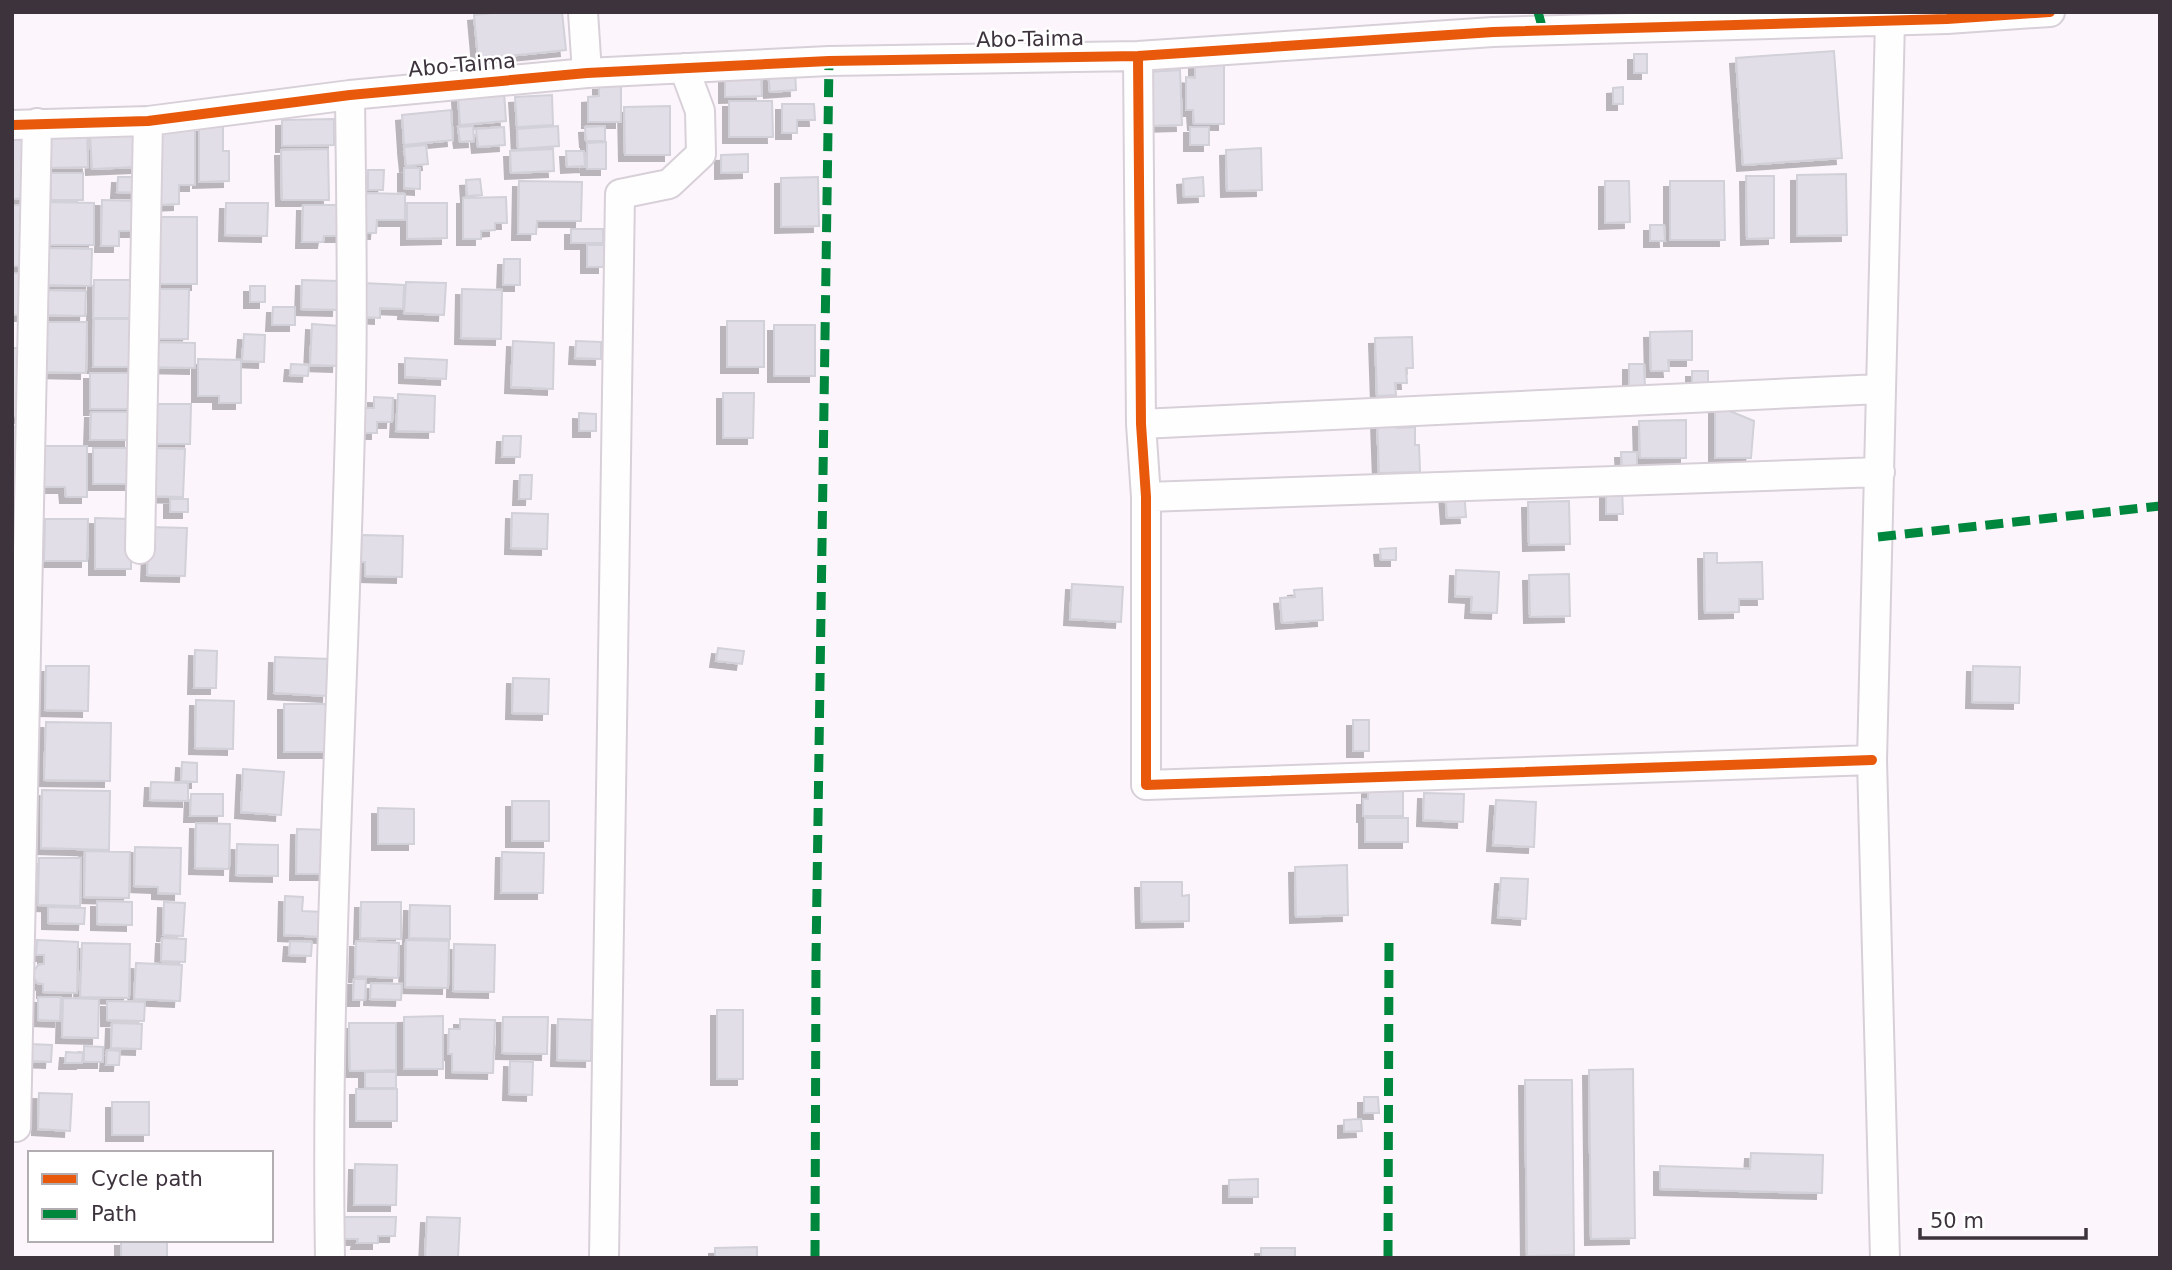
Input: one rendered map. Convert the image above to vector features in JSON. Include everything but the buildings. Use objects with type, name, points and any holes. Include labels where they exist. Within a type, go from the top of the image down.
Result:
[{"type":"street","points":[[583,12],[587,73]]},
{"type":"street","name":"Abo-Taima","points":[[25,124],[148,121],[350,95],[587,73],[829,61],[1138,56],[1493,32],[2050,12]]},
{"type":"street","points":[[1885,1258],[1872,760],[1889,17]]},
{"type":"street","points":[[1138,56],[1141,424],[1146,497],[1146,785],[1872,760]]},
{"type":"street","points":[[604,1258],[620,194],[669,184],[701,154],[700,111],[684,68]]},
{"type":"street","points":[[330,1258],[331,1031],[351,385],[350,95]]},
{"type":"street","points":[[140,549],[148,121]]},
{"type":"street","points":[[16,1127],[25,124]]},
{"type":"street","points":[[1141,424],[1880,388]]},
{"type":"street","points":[[1146,497],[1880,472]]},
{"type":"marked path","points":[[1538,12],[1543,30]]},
{"type":"marked path","points":[[815,1258],[816,957],[829,61]]},
{"type":"marked path","points":[[1878,537],[2160,506]]},
{"type":"marked path","points":[[1388,1258],[1389,942]]},
{"type":"cycle path","points":[[12,125],[148,121],[350,95],[587,73],[829,61],[1138,56],[1493,32],[1947,19],[2050,12]]},
{"type":"cycle path","points":[[1138,56],[1141,424],[1146,497],[1146,785],[1872,760]]}]
